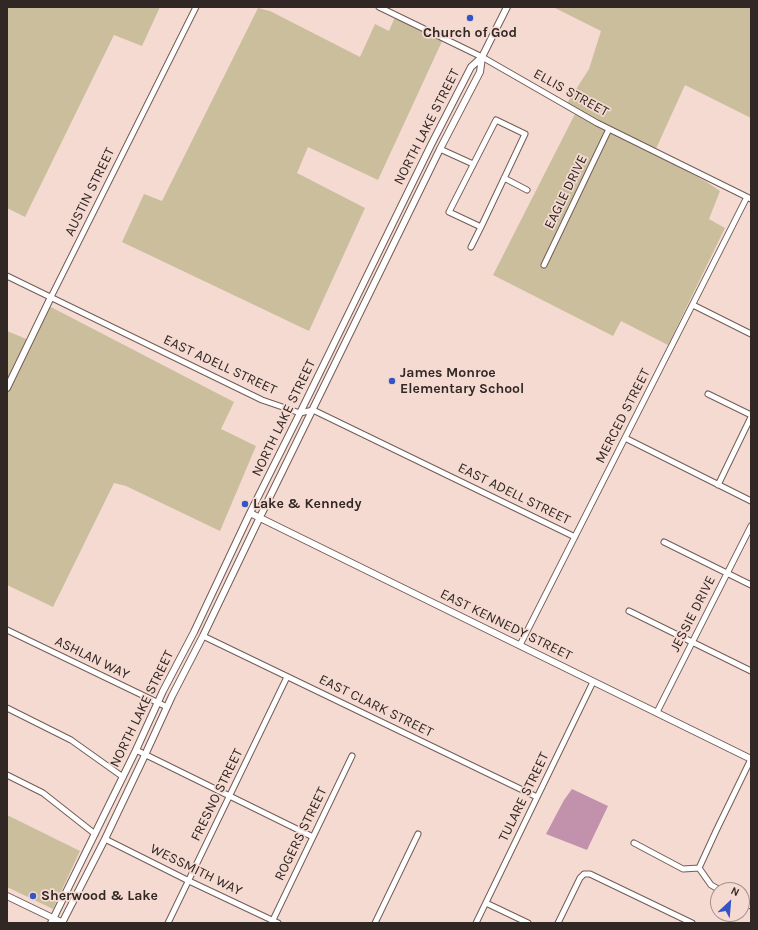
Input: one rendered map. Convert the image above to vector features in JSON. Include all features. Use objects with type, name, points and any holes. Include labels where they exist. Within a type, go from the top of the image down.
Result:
[{"type":"street","name":"AUSTIN STREET","points":[[7,388],[196,7]]},
{"type":"street","name":"ELLIS STREET","points":[[379,7],[482,57],[597,123],[749,198]]},
{"type":"street","name":"NORTH LAKE STREET","points":[[63,923],[440,149],[480,72],[482,57],[507,7]]},
{"type":"street","name":"NORTH LAKE STREET","points":[[52,921],[431,145],[471,67],[482,57]]},
{"type":"street","points":[[471,247],[481,227],[525,134],[496,120],[449,212],[481,227]]},
{"type":"street","name":"EAGLE DRIVE","points":[[544,265],[609,129]]},
{"type":"street","points":[[431,145],[473,164]]},
{"type":"street","points":[[504,178],[527,190]]},
{"type":"street","name":"MERCED STREET","points":[[520,645],[749,198]]},
{"type":"street","name":"EAST ADELL STREET","points":[[7,276],[262,400],[300,413]]},
{"type":"street","points":[[693,305],[751,334]]},
{"type":"street","points":[[343,326],[357,320]]},
{"type":"street","points":[[708,394],[751,416],[718,485]]},
{"type":"street","name":"EAST ADELL STREET","points":[[313,410],[575,537]]},
{"type":"street","points":[[300,413],[313,410]]},
{"type":"street","points":[[625,438],[751,501]]},
{"type":"street","name":"EAST KENNEDY STREET","points":[[250,513],[751,759]]},
{"type":"street","name":"JESSIE DRIVE","points":[[657,712],[751,526]]},
{"type":"street","points":[[664,542],[751,585]]},
{"type":"street","points":[[629,611],[751,672]]},
{"type":"street","name":"ASHLAN WAY","points":[[7,630],[167,707]]},
{"type":"street","name":"EAST CLARK STREET","points":[[204,636],[537,797]]},
{"type":"street","name":"FRESNO STREET","points":[[168,923],[287,677]]},
{"type":"street","name":"TULARE STREET","points":[[476,923],[593,682]]},
{"type":"street","points":[[7,708],[71,740],[122,777]]},
{"type":"street","points":[[136,750],[313,837]]},
{"type":"street","name":"ROGERS STREET","points":[[272,922],[352,756]]},
{"type":"street","points":[[699,868],[751,759]]},
{"type":"street","points":[[7,776],[43,794],[95,834]]},
{"type":"street","points":[[375,923],[418,834]]},
{"type":"street","name":"WESSMITH WAY","points":[[105,838],[272,922],[278,923]]},
{"type":"street","points":[[634,843],[683,869],[699,868]]},
{"type":"street","points":[[699,868],[710,884]]},
{"type":"street","points":[[558,923],[580,878],[584,874],[590,874],[692,923]]},
{"type":"street","points":[[7,896],[52,921],[63,923]]},
{"type":"street","points":[[486,903],[528,923]]},
{"type":"shaded area","points":[[7,7],[160,7],[142,46],[114,35],[25,217],[7,208]]},
{"type":"shaded area","points":[[553,7],[751,7],[751,118],[685,85],[654,153],[720,191],[709,219],[725,228],[668,345],[621,321],[613,336],[493,275],[575,114],[564,108],[589,69],[601,31]]},
{"type":"shaded area","points":[[258,8],[270,11],[360,57],[375,24],[389,31],[395,17],[444,37],[378,180],[308,147],[297,173],[365,208],[309,331],[122,242],[144,194],[162,201]]},
{"type":"shaded area","points":[[49,306],[234,402],[221,429],[256,446],[220,531],[126,486],[114,483],[53,607],[7,585],[7,331],[31,341]]},
{"type":"shaded area","points":[[572,789],[608,806],[587,850],[546,834],[564,800]]},
{"type":"shaded area","points":[[7,815],[80,851],[53,909],[7,887]]},
{"type":"place","name":"Church of God","points":[[470,18]]},
{"type":"place","name":"James Monroe Elementary School","points":[[392,381]]},
{"type":"place","name":"Lake & Kennedy","points":[[245,504]]},
{"type":"place","name":"Sherwood & Lake","points":[[33,896]]}]
